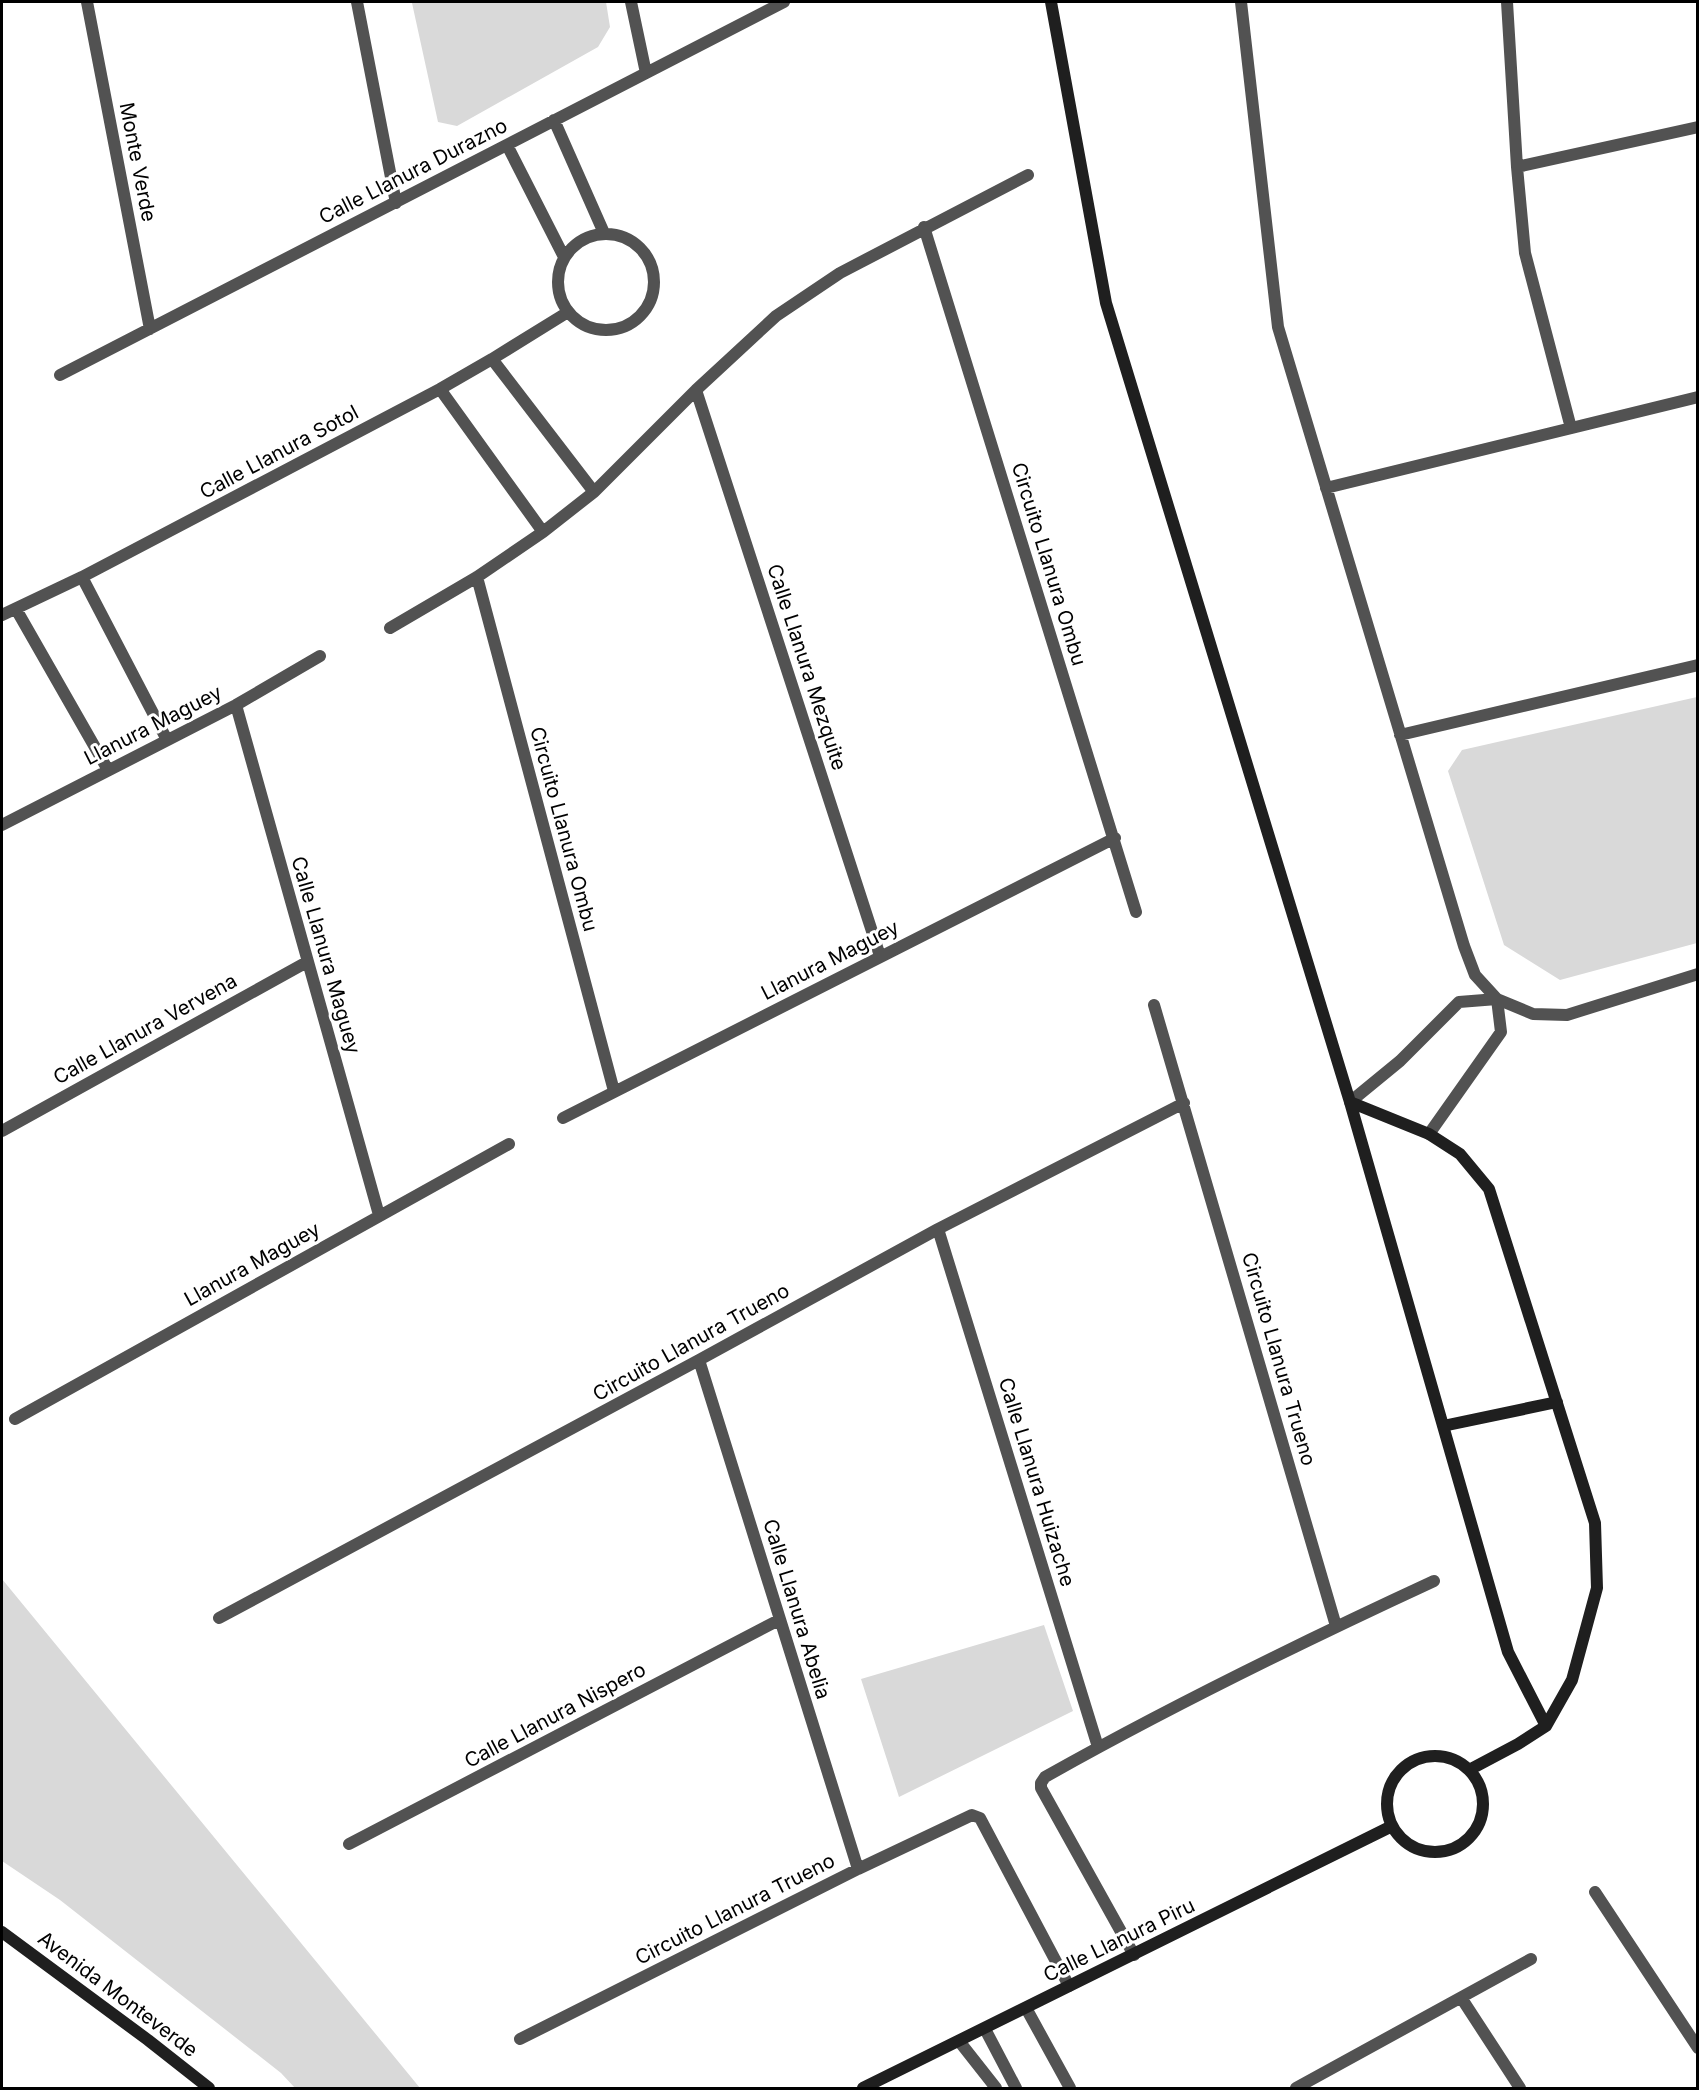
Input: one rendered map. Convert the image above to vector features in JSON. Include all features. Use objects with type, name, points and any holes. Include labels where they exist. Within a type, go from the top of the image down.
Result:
[{"type":"street","name":"Monte Verde","points":[[87,2],[150,329]]},
{"type":"street","points":[[357,2],[396,202]]},
{"type":"street","points":[[631,2],[646,73]]},
{"type":"street","name":"Calle Llanura Durazno","points":[[60,375],[784,2]]},
{"type":"street","points":[[1051,2],[1106,303],[1350,1102],[1508,1653],[1546,1726]]},
{"type":"street","points":[[1241,2],[1278,327],[1400,735],[1475,975],[1497,999],[1533,1014],[1567,1015],[1698,974]]},
{"type":"street","points":[[1506,2],[1525,253],[1571,428]]},
{"type":"street","points":[[554,120],[604,233]]},
{"type":"street","points":[[1517,167],[1698,127]]},
{"type":"street","points":[[507,145],[564,257]]},
{"type":"street","points":[[390,628],[477,577],[543,532],[594,492],[696,390],[776,316],[840,273],[924,227],[1028,175]]},
{"type":"street","name":"Circuito Llanura Ombu","points":[[924,227],[1137,912]]},
{"type":"street","points":[[604,233],[620,235],[635,242],[647,254],[654,269],[655,286],[651,302],[642,316],[628,325],[613,330],[596,329],[580,323],[568,312],[561,300],[557,285],[564,257],[574,244],[588,236],[604,233]]},
{"type":"street","name":"Calle Llanura Sotol","points":[[2,615],[82,577],[440,389],[568,312]]},
{"type":"street","points":[[492,359],[594,492]]},
{"type":"street","points":[[440,389],[543,532]]},
{"type":"street","name":"Calle Llanura Mezquite","points":[[696,390],[880,956]]},
{"type":"street","points":[[1326,489],[1698,396]]},
{"type":"street","points":[[82,577],[167,740]]},
{"type":"street","name":"Circuito Llanura Ombu","points":[[477,577],[614,1091]]},
{"type":"street","points":[[16,609],[108,770]]},
{"type":"street","name":"Llanura Maguey","points":[[2,825],[236,705],[320,656]]},
{"type":"street","points":[[1400,735],[1698,665]]},
{"type":"street","name":"Calle Llanura Maguey","points":[[236,705],[379,1215]]},
{"type":"street","name":"Llanura Maguey","points":[[563,1118],[1115,838]]},
{"type":"street","name":"Calle Llanura Vervena","points":[[2,1131],[307,963]]},
{"type":"street","points":[[1350,1102],[1400,1061],[1459,1002],[1497,999]]},
{"type":"street","points":[[1429,1134],[1501,1032],[1497,999]]},
{"type":"street","name":"Circuito Llanura Trueno","points":[[1155,1005],[1336,1626]]},
{"type":"street","points":[[1350,1102],[1429,1134],[1460,1154],[1490,1189],[1595,1523],[1597,1588],[1572,1680],[1546,1726],[1469,1770]]},
{"type":"street","name":"Circuito Llanura Trueno","points":[[219,1618],[938,1229],[1184,1103]]},
{"type":"street","name":"Llanura Maguey","points":[[15,1419],[509,1144]]},
{"type":"street","name":"Calle Llanura Huizache","points":[[938,1229],[1098,1747]]},
{"type":"street","name":"Calle Llanura Abelia","points":[[699,1360],[858,1869]]},
{"type":"street","points":[[1443,1426],[1557,1402]]},
{"type":"street","points":[[1134,1955],[1043,1783],[1098,1747],[1336,1626],[1434,1581]]},
{"type":"street","name":"Calle Llanura Nispero","points":[[350,1844],[779,1620]]},
{"type":"street","points":[[1427,1756],[1442,1756],[1457,1761],[1469,1770],[1479,1784],[1483,1800],[1482,1816],[1475,1831],[1464,1842],[1449,1850],[1433,1852],[1416,1848],[1402,1840],[1392,1826],[1387,1797],[1392,1783],[1401,1770],[1413,1761],[1427,1756]]},
{"type":"street","name":"Circuito Llanura Trueno","points":[[520,2039],[858,1869],[974,1817],[1069,1986]]},
{"type":"street","name":"Calle Llanura Piru","points":[[863,2088],[1392,1826]]},
{"type":"street","points":[[1595,1892],[1698,2048]]},
{"type":"street","name":"Avenida Monteverde","points":[[2,1932],[209,2088]]},
{"type":"street","points":[[1296,2088],[1462,1999],[1531,1959]]},
{"type":"street","points":[[1462,1999],[1520,2088]]},
{"type":"street","points":[[1026,2008],[1070,2088]]},
{"type":"street","points":[[984,2029],[1016,2088]]},
{"type":"street","points":[[959,2041],[996,2088]]},
{"type":"shaded area","points":[[606,2],[610,27],[598,47],[457,126],[438,122],[412,3]]},
{"type":"shaded area","points":[[1697,697],[1697,943],[1560,980],[1504,945],[1448,771],[1462,750]]},
{"type":"shaded area","points":[[2,1579],[420,2088],[295,2088],[281,2073],[60,1900],[2,1861]]},
{"type":"shaded area","points":[[1044,1625],[1073,1711],[899,1797],[861,1679]]}]
